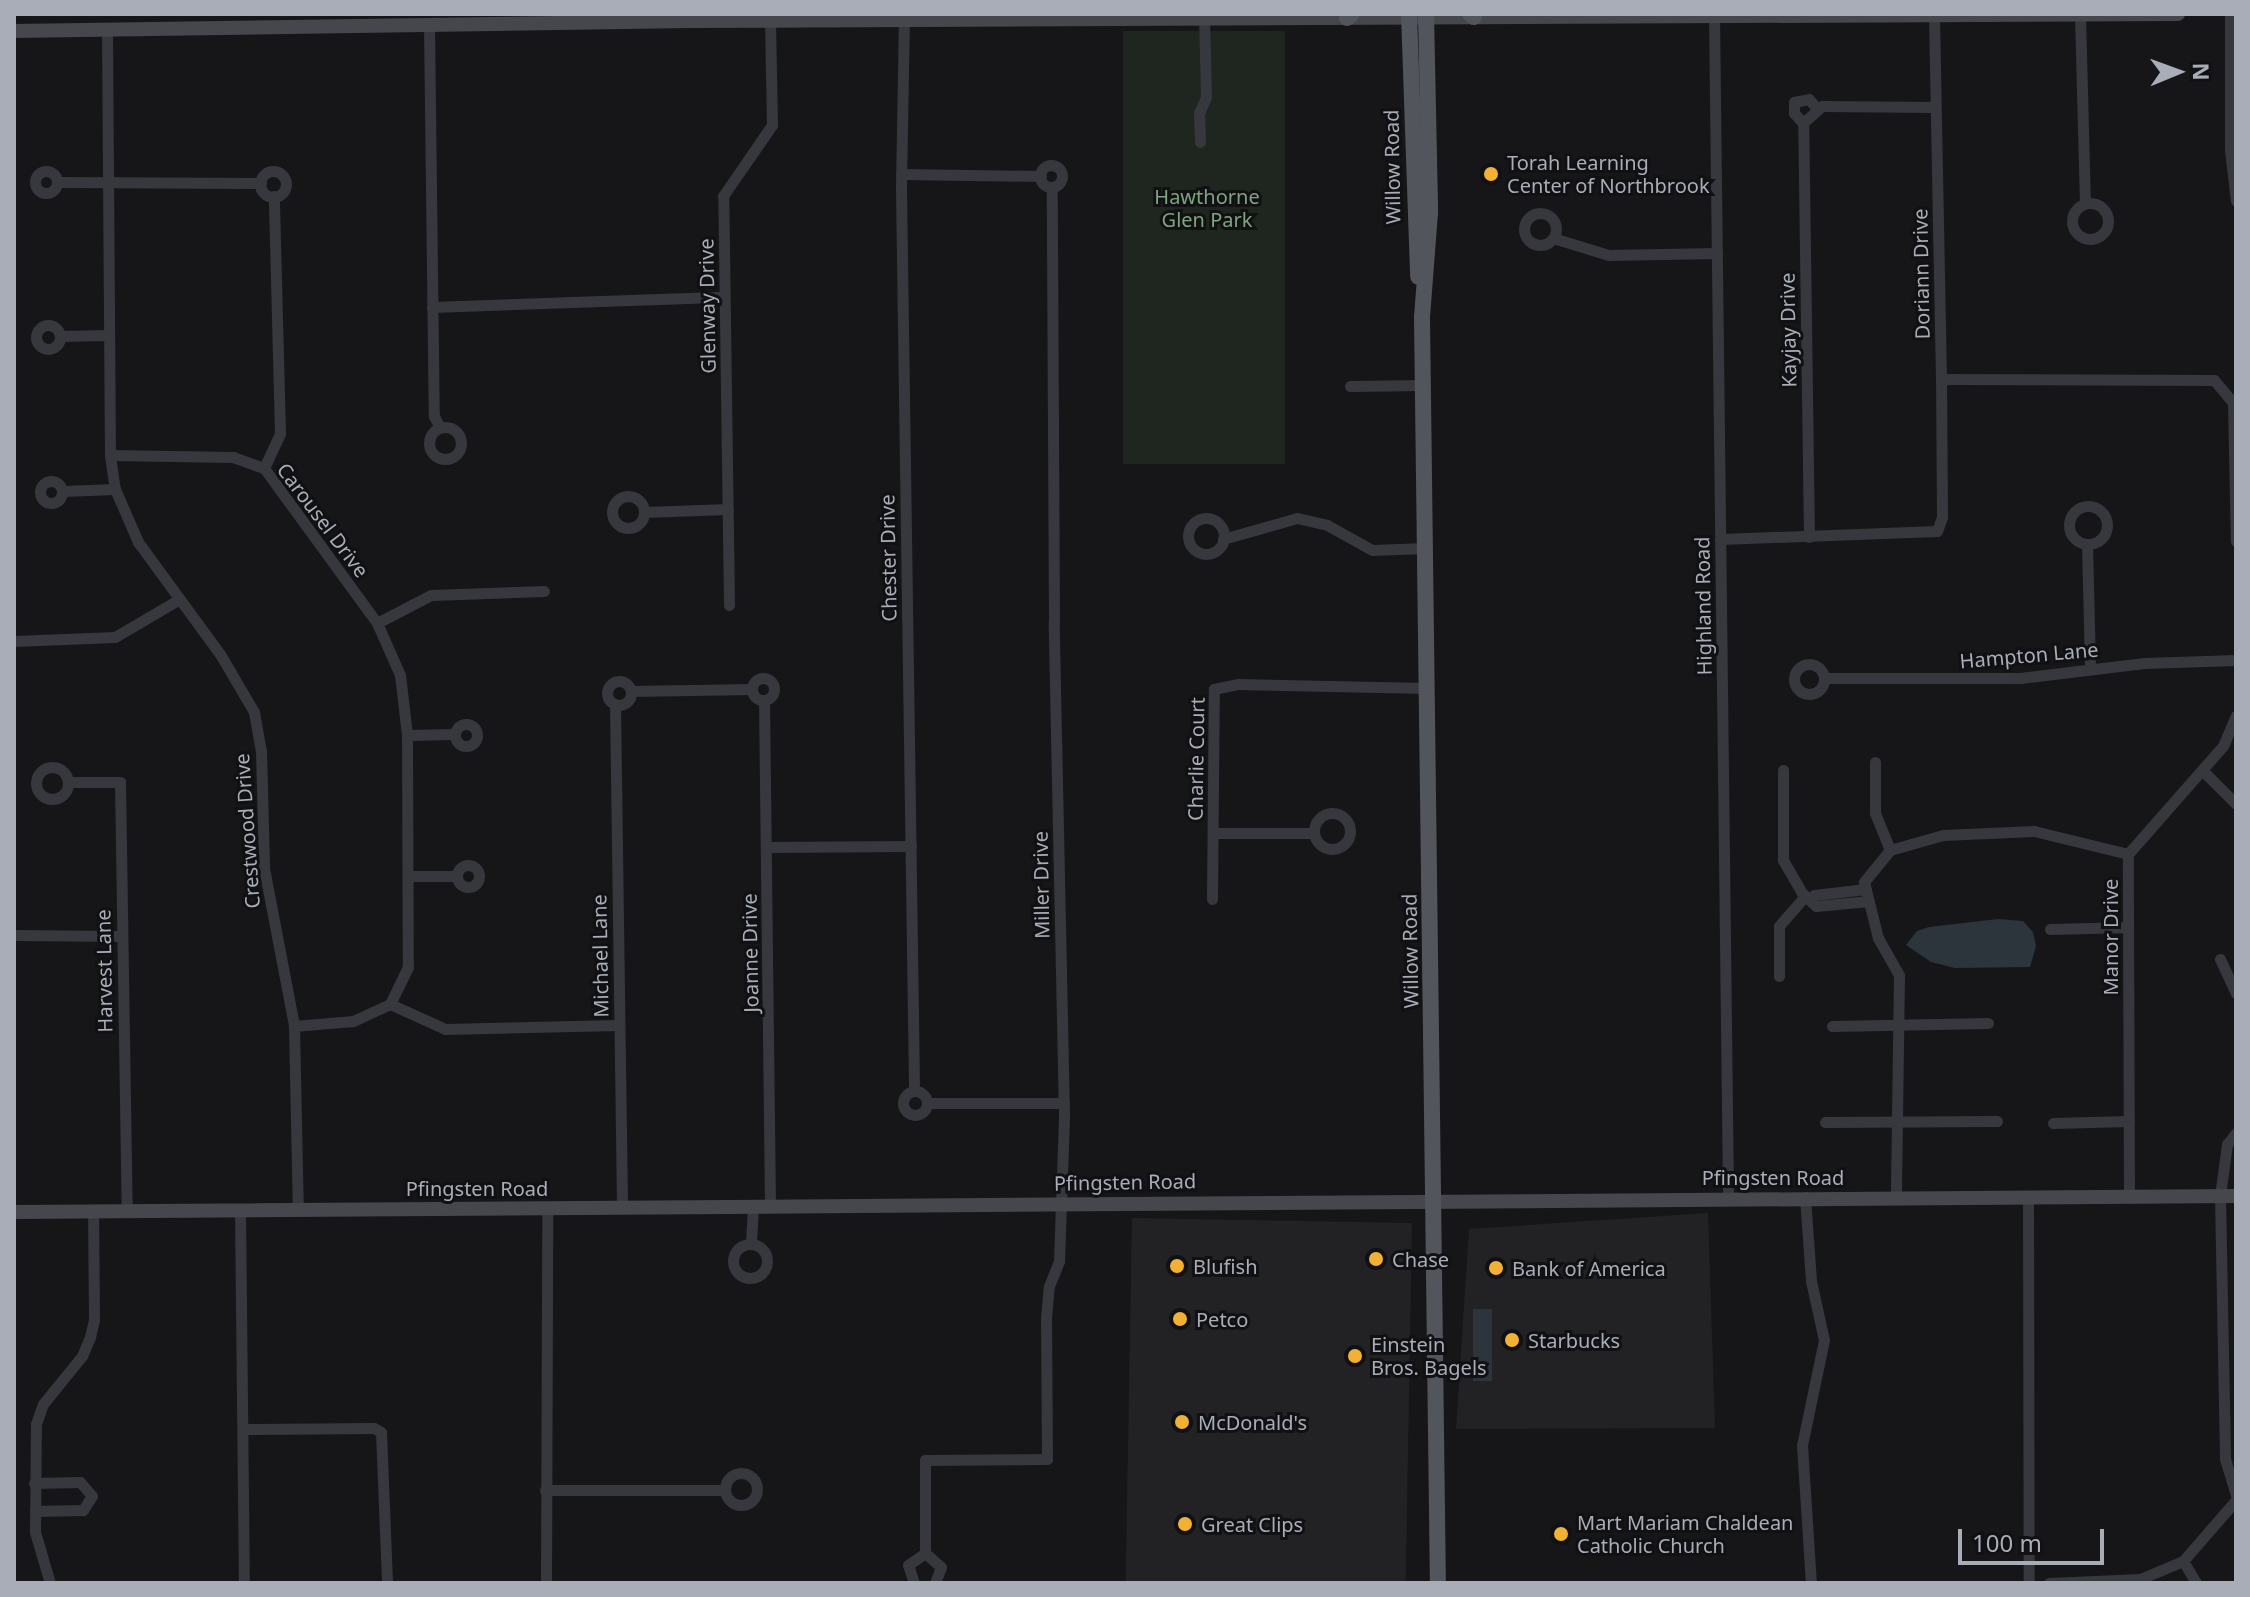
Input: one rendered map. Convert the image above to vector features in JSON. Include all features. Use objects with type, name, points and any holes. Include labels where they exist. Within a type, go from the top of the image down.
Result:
[{"type":"main road","points":[[14,31],[429,25],[591,18],[770,21],[1204,15],[2178,14]]},
{"type":"main road","name":"Willow Road","points":[[1417,16],[1430,213],[1422,318],[1438,1583]]},
{"type":"main road","name":"Pfingsten Road","points":[[14,1212],[1434,1199],[2236,1196]]},
{"type":"street","name":"Highland Road","points":[[1714,14],[1728,1197]]},
{"type":"street","points":[[2230,14],[2230,150],[2236,201]]},
{"type":"street","points":[[1200,142],[1199,113],[1206,97],[1204,15]]},
{"type":"street","name":"Doriann Drive","points":[[1809,537],[1937,531],[1942,517],[1934,15]]},
{"type":"street","points":[[2080,15],[2085,203]]},
{"type":"street","name":"Chester Drive","points":[[904,19],[901,174],[914,1091]]},
{"type":"street","name":"Glenway Drive","points":[[729,605],[723,196],[772,125],[770,21]]},
{"type":"street","points":[[429,25],[434,416],[440,428]]},
{"type":"street","name":"Crestwood Drive","points":[[107,30],[110,455],[115,489],[138,542],[220,654],[254,712],[261,750],[264,868],[294,1026],[298,1210]]},
{"type":"street","name":"Kayjay Drive","points":[[1809,537],[1803,123],[1794,113],[1794,102],[1809,99],[1817,109],[1935,107]]},
{"type":"street","points":[[1803,123],[1817,109]]},
{"type":"street","points":[[901,174],[1041,176],[1052,187],[1062,177],[1058,167],[1048,165],[1041,176]]},
{"type":"street","points":[[268,172],[283,175],[286,188],[274,196],[265,194],[261,183],[268,172]]},
{"type":"street","points":[[57,182],[261,183]]},
{"type":"street","name":"Miller Drive","points":[[925,1553],[925,1460],[1047,1459],[1046,1318],[1049,1286],[1059,1261],[1064,1103],[1054,607],[1052,187]]},
{"type":"street","points":[[264,468],[280,433],[274,196]]},
{"type":"street","points":[[1553,238],[1609,255],[1717,253]]},
{"type":"street","points":[[432,307],[724,297]]},
{"type":"street","points":[[61,336],[108,335]]},
{"type":"street","points":[[1941,379],[2214,380],[2224,388],[2233,403],[2236,541]]},
{"type":"street","points":[[1350,386],[1423,385]]},
{"type":"street","name":"Carousel Drive","points":[[110,455],[233,457],[264,468],[377,623],[400,675],[407,735],[408,967],[390,1004]]},
{"type":"street","points":[[63,491],[115,489]]},
{"type":"street","points":[[644,512],[728,509]]},
{"type":"street","points":[[1223,539],[1297,518],[1327,525],[1372,550],[1425,548]]},
{"type":"street","points":[[1720,539],[1809,537]]},
{"type":"street","points":[[2087,544],[2090,668]]},
{"type":"street","points":[[377,623],[431,595],[544,591]]},
{"type":"street","points":[[14,641],[115,637],[178,600]]},
{"type":"street","name":"Hampton Lane","points":[[1824,678],[2020,678],[2090,668],[2236,660]]},
{"type":"street","points":[[631,691],[627,702],[615,704],[608,697],[610,686],[620,682],[631,691],[752,689],[764,700],[774,692],[771,681],[757,679],[752,689]]},
{"type":"street","name":"Charlie Court","points":[[1212,899],[1214,689],[1238,684],[1427,688]]},
{"type":"street","name":"Joanne Drive","points":[[764,700],[770,1205]]},
{"type":"street","name":"Michael Lane","points":[[615,704],[622,1207]]},
{"type":"street","name":"Manor Drive","points":[[2129,1197],[2128,854],[2223,746],[2236,716]]},
{"type":"street","points":[[407,735],[455,734]]},
{"type":"street","points":[[1875,762],[1875,813],[1890,850]]},
{"type":"street","points":[[1783,770],[1783,860],[1807,898],[1816,906],[1867,895]]},
{"type":"street","points":[[2203,771],[2236,804]]},
{"type":"street","name":"Harvest Lane","points":[[68,782],[120,782],[120,936],[127,1211]]},
{"type":"street","points":[[1896,1197],[1899,975],[1878,938],[1864,882],[1890,850],[1943,835],[2034,831],[2128,854]]},
{"type":"street","points":[[1213,833],[1314,833]]},
{"type":"street","points":[[767,847],[911,846]]},
{"type":"street","points":[[410,876],[456,876]]},
{"type":"street","points":[[1779,976],[1779,926],[1807,898]]},
{"type":"street","points":[[2050,929],[2128,927]]},
{"type":"street","points":[[14,935],[120,936]]},
{"type":"street","points":[[2220,959],[2236,993]]},
{"type":"street","points":[[294,1026],[353,1021],[390,1004],[445,1029],[619,1025]]},
{"type":"street","points":[[1832,1026],[1988,1023]]},
{"type":"street","points":[[914,1091],[923,1094],[927,1103],[919,1115],[909,1113],[904,1100],[914,1091]]},
{"type":"street","points":[[927,1103],[1064,1103]]},
{"type":"street","points":[[1825,1122],[1997,1121]]},
{"type":"street","points":[[2053,1123],[2129,1121]]},
{"type":"street","points":[[2236,1133],[2227,1144],[2220,1196],[2225,1459],[2236,1494]]},
{"type":"street","points":[[1805,1197],[1811,1281],[1824,1340],[1802,1445],[1812,1536],[1811,1583]]},
{"type":"street","points":[[2028,1197],[2029,1583]]},
{"type":"street","points":[[751,1244],[753,1205]]},
{"type":"street","points":[[546,1583],[545,1490],[550,1376],[547,1207]]},
{"type":"street","points":[[240,1210],[244,1583]]},
{"type":"street","points":[[50,1583],[38,1550],[34,1483],[36,1424],[57,1382],[82,1356],[94,1319],[93,1211]]},
{"type":"street","points":[[243,1429],[374,1428],[381,1432],[387,1583]]},
{"type":"street","points":[[34,1483],[80,1482],[92,1496],[81,1511],[35,1511]]},
{"type":"street","points":[[545,1490],[724,1490]]},
{"type":"street","points":[[2049,1583],[2140,1579],[2183,1561],[2236,1500]]},
{"type":"street","points":[[914,1583],[908,1565],[925,1553],[941,1567],[935,1583]]},
{"type":"street","points":[[2183,1561],[2196,1583]]},
{"type":"shaded area","points":[[1998,919],[2023,921],[2033,932],[2036,946],[2030,967],[1955,968],[1931,962],[1906,945],[1917,931],[1929,927]]},
{"type":"shaded area","points":[[1708,1213],[1715,1428],[1456,1429],[1469,1229]]},
{"type":"shaded area","points":[[1132,1218],[1412,1223],[1406,1583],[1126,1583]]},
{"type":"shaded area","points":[[1473,1309],[1492,1309],[1492,1381],[1473,1381]]},
{"type":"green space","name":"Hawthorne Glen Park","points":[[1123,31],[1285,31],[1285,464],[1123,464]]},
{"type":"place","name":"Torah Learning Center of Northbrook","points":[[1491,174]]},
{"type":"place","name":"Chase","points":[[1376,1259]]},
{"type":"place","name":"Blufish","points":[[1177,1266]]},
{"type":"place","name":"Bank of America","points":[[1496,1268]]},
{"type":"place","name":"Petco","points":[[1180,1319]]},
{"type":"place","name":"Starbucks","points":[[1512,1340]]},
{"type":"place","name":"Einstein Bros. Bagels","points":[[1355,1356]]},
{"type":"place","name":"McDonald's","points":[[1182,1422]]},
{"type":"place","name":"Great Clips","points":[[1185,1524]]},
{"type":"place","name":"Mart Mariam Chaldean Catholic Church","points":[[1561,1534]]}]
